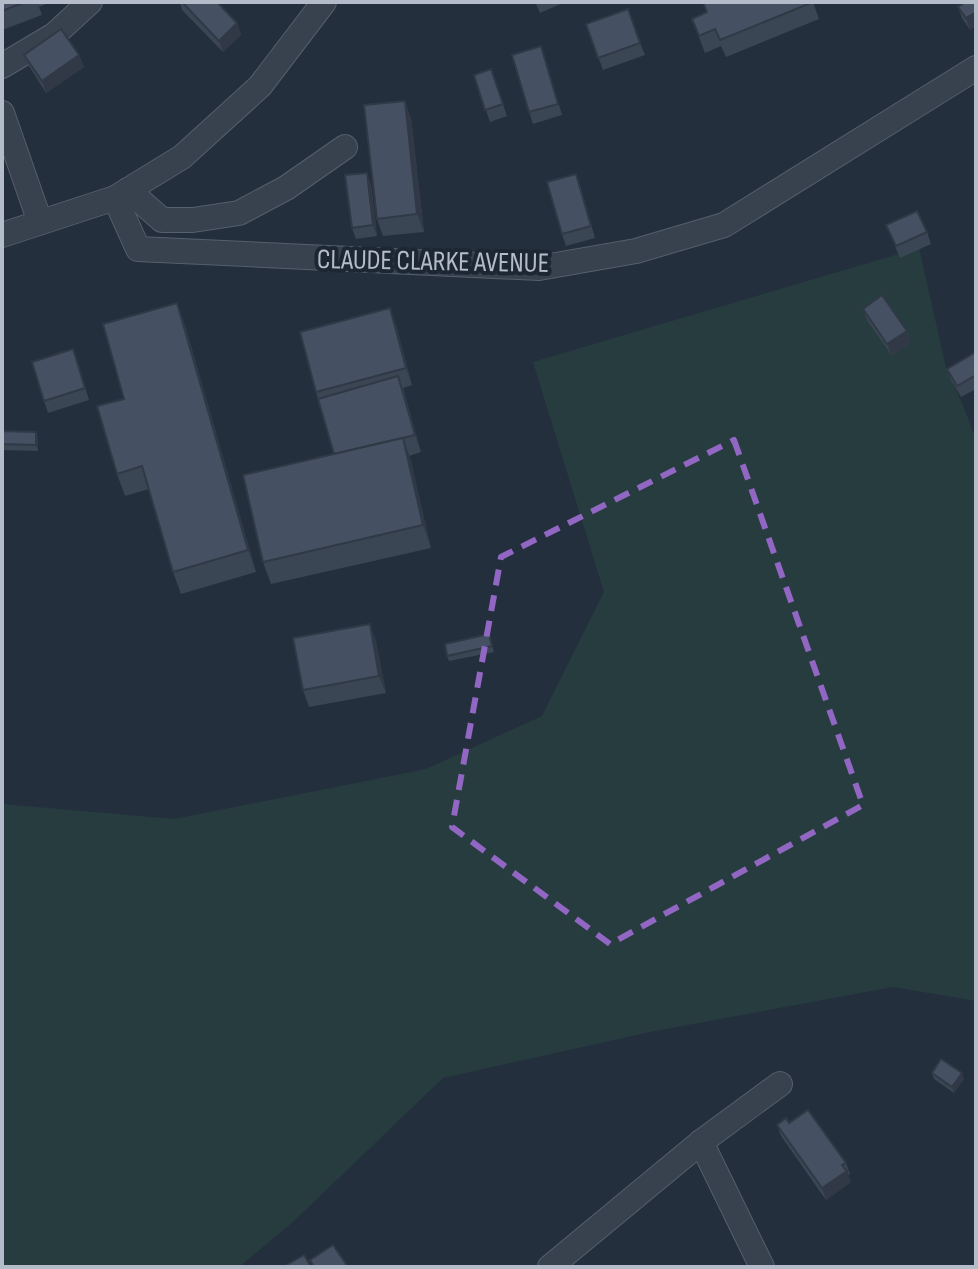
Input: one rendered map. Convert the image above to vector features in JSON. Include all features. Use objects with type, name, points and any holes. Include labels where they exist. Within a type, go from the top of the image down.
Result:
[{"type":"street","points":[[2,66],[54,35],[90,2]]},
{"type":"street","points":[[2,235],[121,194],[182,157],[260,86],[324,2]]},
{"type":"street","name":"CLAUDE CLARKE AVENUE","points":[[121,194],[138,249],[539,268],[636,251],[724,225],[976,68]]},
{"type":"street","points":[[5,130],[40,222]]},
{"type":"street","points":[[121,194],[162,220],[193,220],[239,213],[286,188],[345,147]]},
{"type":"street","points":[[550,1267],[701,1142],[780,1084]]},
{"type":"street","points":[[701,1142],[762,1267]]},
{"type":"highlighted area","points":[[734,440],[863,805],[610,944],[452,827],[501,557]]},
{"type":"green space","points":[[919,248],[946,367],[976,440],[976,1001],[893,987],[650,1032],[443,1078],[294,1221],[239,1267],[2,1267],[2,804],[174,819],[426,769],[542,716],[604,592],[533,362]]},
{"type":"building","points":[[2,2],[25,2],[2,11]]},
{"type":"building","points":[[182,2],[217,2],[237,23],[219,41]]},
{"type":"building","points":[[703,2],[813,2],[720,40],[715,29],[699,36],[692,19],[707,12]]},
{"type":"building","points":[[965,2],[976,2],[976,12],[966,18],[958,7]]},
{"type":"building","points":[[628,9],[640,43],[598,58],[586,24]]},
{"type":"building","points":[[61,29],[79,55],[42,81],[24,55]]},
{"type":"building","points":[[541,46],[558,104],[529,112],[512,55]]},
{"type":"building","points":[[491,69],[503,104],[485,110],[474,75]]},
{"type":"building","points":[[405,101],[417,214],[377,219],[364,105]]},
{"type":"building","points":[[367,173],[373,225],[352,228],[345,175]]},
{"type":"building","points":[[576,174],[591,226],[562,234],[547,182]]},
{"type":"building","points":[[917,211],[927,232],[896,246],[886,225]]},
{"type":"building","points":[[882,295],[907,331],[887,344],[863,309]]},
{"type":"building","points":[[177,303],[248,550],[173,572],[142,466],[117,474],[97,406],[124,399],[103,324]]},
{"type":"building","points":[[390,308],[406,368],[316,392],[300,332]]},
{"type":"building","points":[[73,349],[85,388],[44,401],[32,362]]},
{"type":"building","points":[[976,352],[976,375],[957,386],[947,369]]},
{"type":"building","points":[[398,376],[415,435],[334,454],[318,399]]},
{"type":"building","points":[[2,431],[36,432],[36,445],[2,444]]},
{"type":"building","points":[[403,438],[423,525],[263,562],[243,475]]},
{"type":"building","points":[[370,624],[379,676],[303,690],[293,638]]},
{"type":"building","points":[[489,634],[492,646],[447,656],[445,644]]},
{"type":"building","points":[[941,1059],[962,1073],[952,1087],[932,1073]]},
{"type":"building","points":[[808,1110],[846,1163],[842,1165],[847,1171],[822,1188],[777,1125],[786,1118],[789,1123]]},
{"type":"building","points":[[333,1245],[348,1267],[314,1267],[310,1260]]},
{"type":"building","points":[[304,1255],[311,1267],[283,1267]]}]
